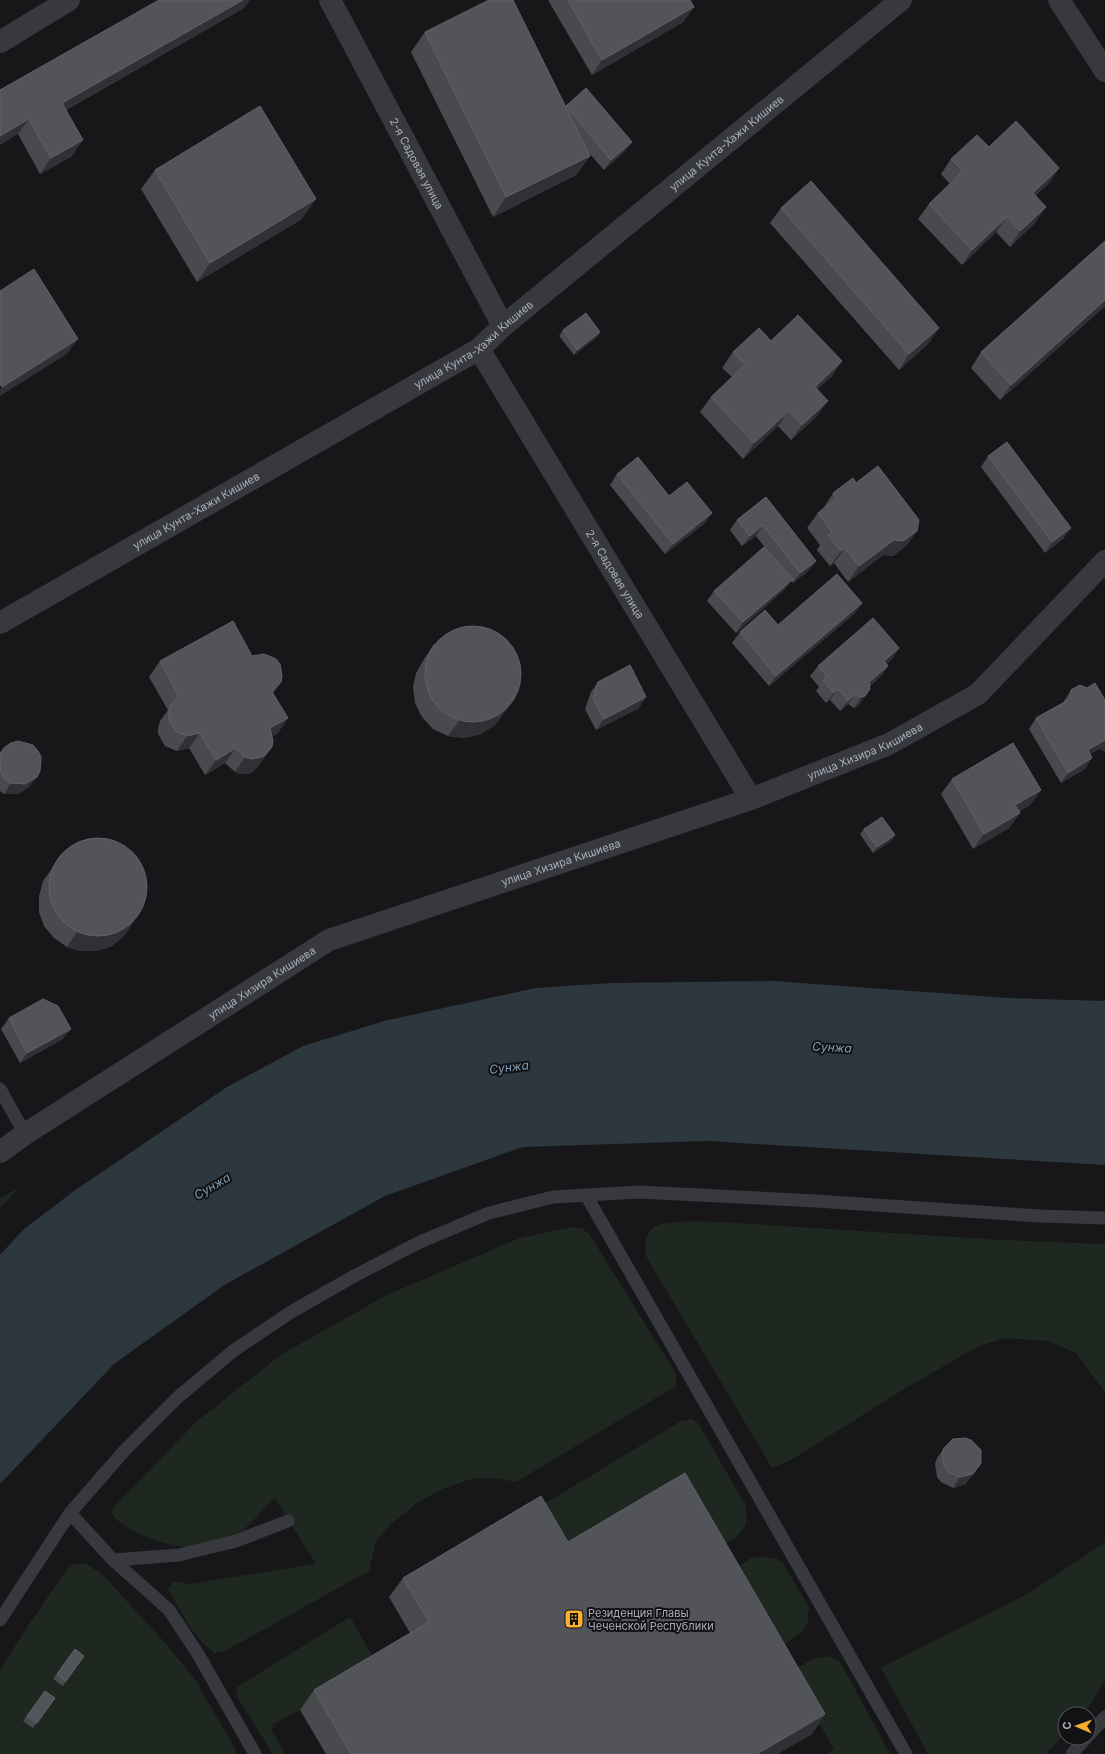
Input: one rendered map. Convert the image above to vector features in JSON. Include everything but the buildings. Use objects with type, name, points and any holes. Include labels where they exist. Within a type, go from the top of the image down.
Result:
[{"type":"street","points":[[0,42],[69,0]]},
{"type":"street","name":"2-я Садовая улица","points":[[330,0],[503,326]]},
{"type":"street","name":"улица Кунта-Хажи Кишиев","points":[[0,623],[479,349],[503,326],[901,0]]},
{"type":"street","points":[[1059,0],[1105,71]]},
{"type":"street","name":"2-я Садовая улица","points":[[479,349],[751,800]]},
{"type":"street","name":"улица Хизира Кишиева","points":[[0,1152],[25,1134],[330,940],[751,800],[889,744],[978,694],[1105,561]]},
{"type":"lane","points":[[0,1089],[25,1134]]},
{"type":"lane","points":[[0,1620],[70,1513],[125,1450],[176,1398],[233,1351],[291,1312],[356,1275],[420,1242],[489,1213],[554,1197],[639,1192],[816,1201],[1040,1216],[1105,1218]]},
{"type":"lane","points":[[586,1195],[906,1754]]},
{"type":"lane","points":[[70,1513],[113,1560],[169,1610],[198,1654],[255,1754]]},
{"type":"lane","points":[[113,1560],[179,1555],[236,1541],[288,1521]]},
{"type":"lane","points":[[1097,1726],[1105,1717]]},
{"type":"lane","points":[[1072,1754],[1079,1746]]},
{"type":"shaded area","points":[[20,1187],[0,1208],[0,1199]]},
{"type":"shaded area","points":[[674,1222],[720,1222],[1002,1240],[1105,1244],[1105,1392],[1076,1353],[1048,1341],[1005,1338],[979,1346],[904,1389],[791,1460],[772,1468],[646,1256],[646,1238],[649,1232],[657,1226]]},
{"type":"shaded area","points":[[572,1227],[582,1228],[590,1235],[676,1374],[676,1386],[516,1482],[495,1478],[474,1478],[442,1489],[417,1503],[392,1523],[376,1541],[369,1571],[225,1651],[215,1653],[207,1647],[188,1624],[168,1589],[173,1581],[189,1584],[316,1564],[275,1498],[249,1525],[237,1535],[219,1544],[195,1548],[170,1545],[136,1532],[122,1524],[117,1519],[112,1513],[114,1507],[196,1422],[282,1354],[387,1295],[520,1238]]},
{"type":"shaded area","points":[[692,1419],[698,1423],[745,1504],[746,1520],[742,1531],[719,1547],[565,1549],[541,1506],[681,1421]]},
{"type":"shaded area","points":[[1105,1542],[1105,1680],[1092,1702],[1089,1706],[1057,1706],[1057,1742],[1046,1754],[928,1754],[881,1668],[1027,1594]]},
{"type":"shaded area","points":[[751,1558],[773,1558],[782,1562],[809,1607],[808,1623],[802,1632],[780,1647],[731,1572]]},
{"type":"shaded area","points":[[85,1563],[103,1575],[167,1645],[196,1681],[238,1754],[0,1754],[0,1670],[29,1624],[70,1565]]},
{"type":"shaded area","points":[[350,1617],[377,1664],[300,1710],[273,1724],[272,1731],[286,1754],[273,1754],[237,1697],[237,1687]]},
{"type":"shaded area","points":[[830,1656],[841,1663],[890,1754],[827,1754],[834,1749],[790,1673],[812,1659]]},
{"type":"water","name":"Сунжа","points":[[773,981],[1008,998],[1105,1001],[1105,1165],[707,1141],[523,1147],[385,1196],[226,1284],[114,1364],[0,1484],[0,1255],[24,1229],[74,1191],[227,1087],[303,1046],[384,1021],[535,988],[612,983]]},
{"type":"place","name":"Резиденция Главы Чеченской Республики","points":[[574,1619]]}]
